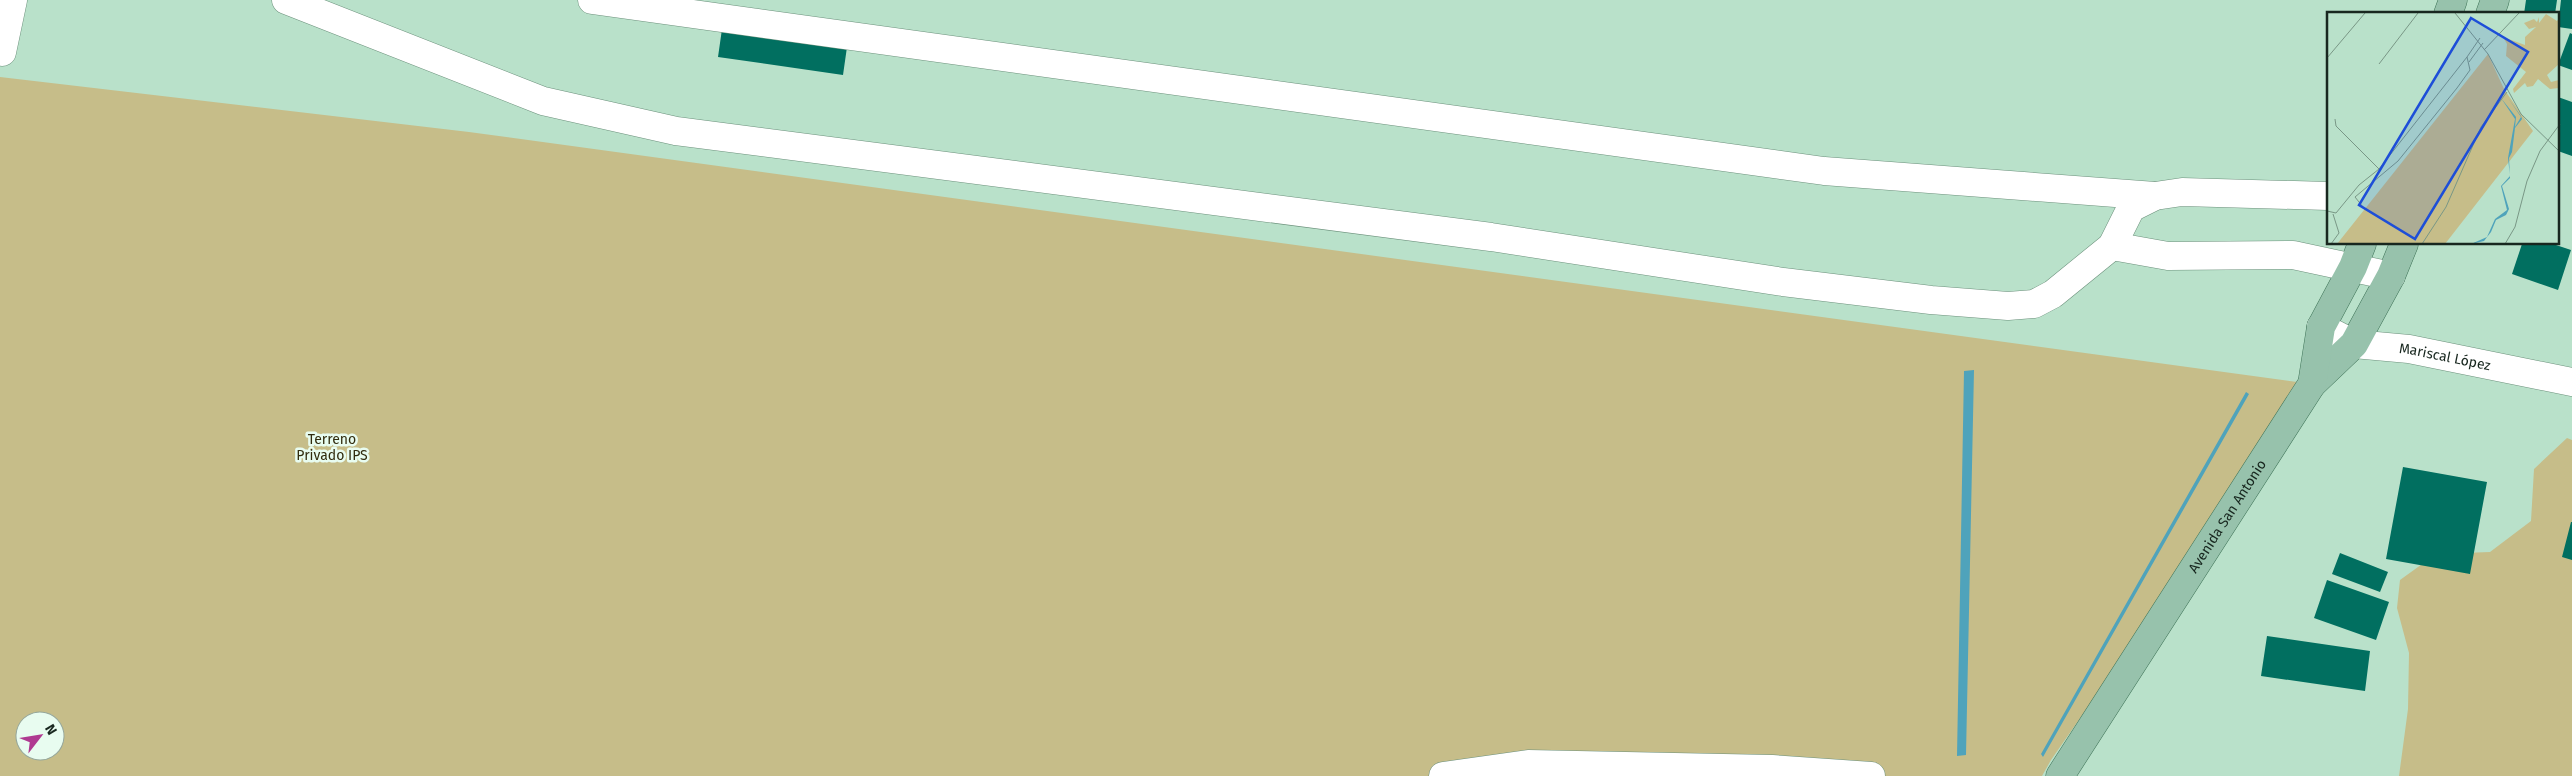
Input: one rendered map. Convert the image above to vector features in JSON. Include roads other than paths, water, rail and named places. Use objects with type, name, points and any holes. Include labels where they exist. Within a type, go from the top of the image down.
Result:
[{"type":"main road","points":[[2449,12],[2453,0]]},
{"type":"main road","points":[[2491,12],[2495,0]]},
{"type":"main road","points":[[2312,384],[2354,344],[2391,276],[2404,245]]},
{"type":"main road","name":"Avenida San Antonio","points":[[2060,776],[2312,384],[2321,327],[2358,256]]},
{"type":"street","points":[[2,52],[13,0]]},
{"type":"street","points":[[286,0],[542,100],[676,131],[1491,237],[1782,282],[1931,300],[2008,306],[2034,304],[2054,294],[2112,246],[2131,208],[2155,196]]},
{"type":"street","points":[[592,0],[1824,171],[2155,196],[2182,192],[2327,196]]},
{"type":"street","points":[[2112,246],[2168,256],[2358,256],[2391,276]]},
{"type":"street","name":"Mariscal López","points":[[2321,327],[2354,344],[2409,349],[2572,382]]},
{"type":"street","points":[[1443,776],[1528,764],[1772,769],[1871,776]]},
{"type":"water","points":[[1974,370],[1966,755],[1957,756],[1964,371]]},
{"type":"water","points":[[2246,392],[2249,394],[2043,757],[2041,754]]},
{"type":"park label","name":"Terreno Privado IPS","points":[[332,448]]}]
